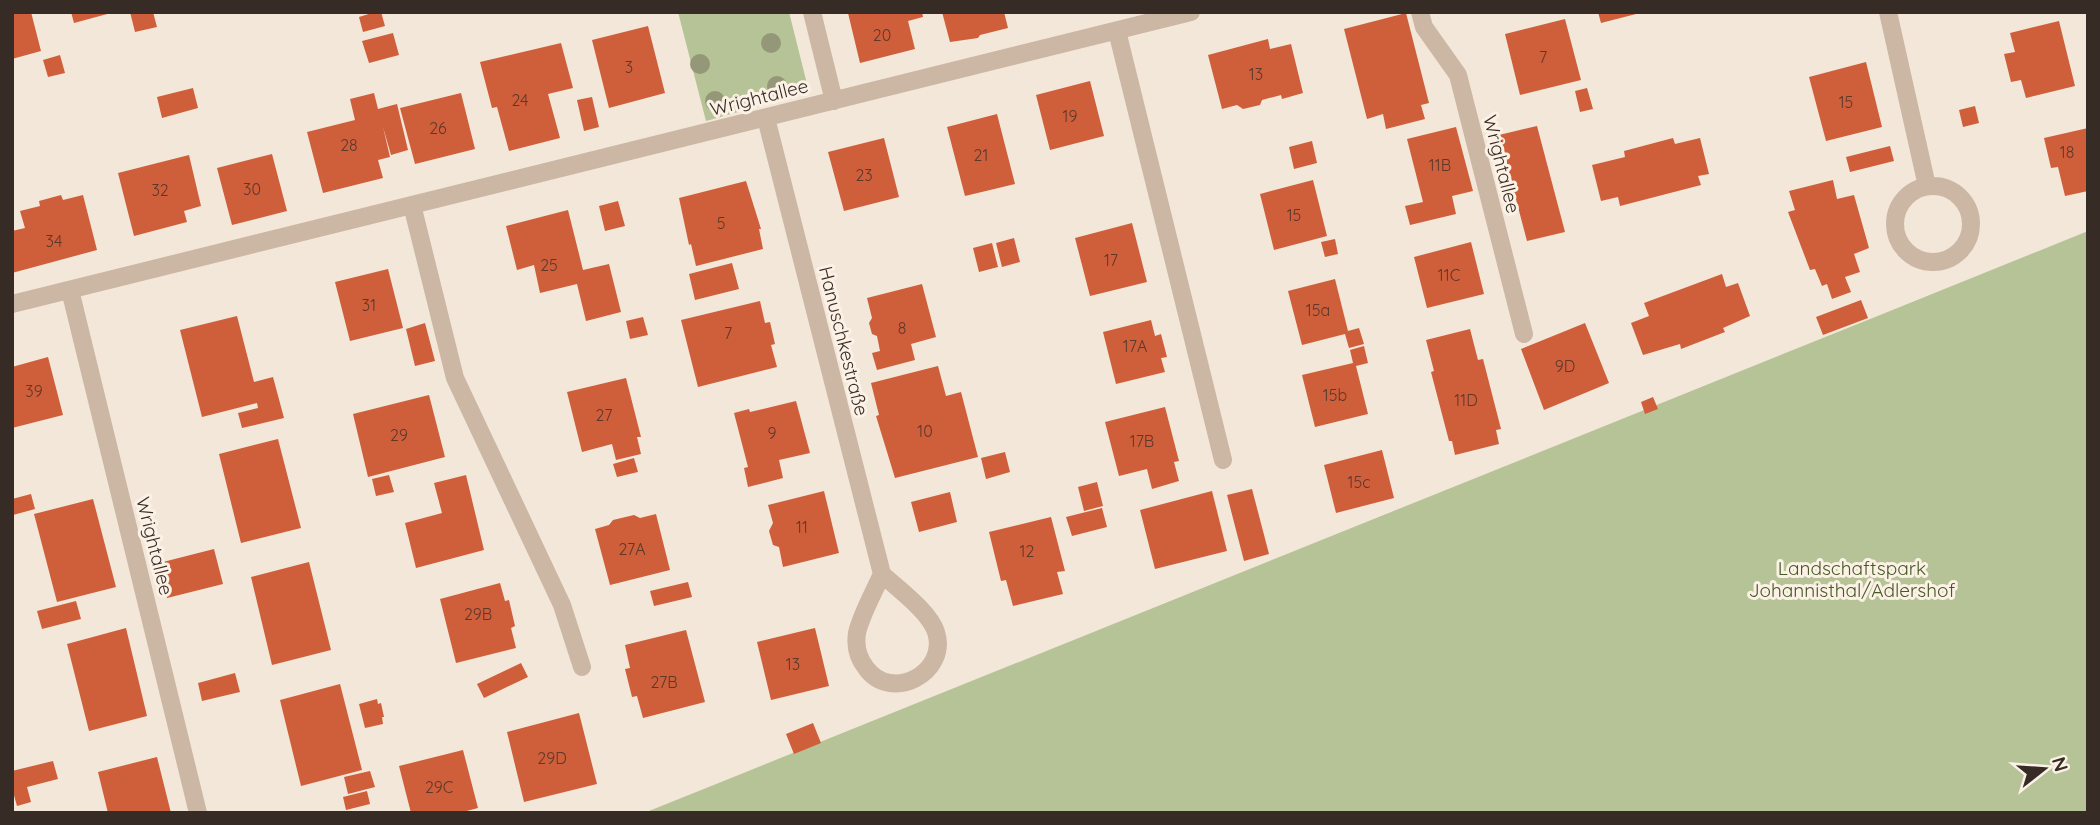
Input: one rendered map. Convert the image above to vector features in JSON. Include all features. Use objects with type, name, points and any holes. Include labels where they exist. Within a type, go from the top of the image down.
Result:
[{"type":"street","points":[[812,12],[834,101]]},
{"type":"street","name":"Wrightallee","points":[[12,304],[1191,12]]},
{"type":"street","name":"Wrightallee","points":[[1420,12],[1424,27],[1458,75],[1524,334]]},
{"type":"street","points":[[1888,12],[1927,186]]},
{"type":"street","points":[[1117,31],[1223,460]]},
{"type":"street","name":"Hanuschkestraße","points":[[766,117],[882,574]]},
{"type":"street","points":[[1927,186],[1940,186],[1962,199],[1969,210],[1972,223],[1970,236],[1963,247],[1954,256],[1942,261],[1930,262],[1907,252],[1895,231],[1899,207],[1906,197],[1927,186]]},
{"type":"street","points":[[412,205],[455,378],[562,605],[582,667]]},
{"type":"street","name":"Wrightallee","points":[[70,290],[198,813]]},
{"type":"street","points":[[882,574],[930,620],[937,634],[937,650],[932,664],[920,677],[905,684],[887,684],[871,676],[858,657],[857,634],[882,574]]},
{"type":"green space","points":[[678,12],[789,12],[809,92],[706,121]]},
{"type":"green space","name":"Landschaftspark Johannisthal/Adlershof","points":[[2088,231],[2088,813],[644,813],[1890,311]]},
{"type":"building","points":[[12,12],[31,12],[41,51],[12,59]]},
{"type":"building","points":[[71,12],[111,12],[111,13],[74,23]]},
{"type":"building","points":[[130,12],[153,12],[157,27],[135,32]]},
{"type":"building","points":[[381,12],[385,26],[363,32],[359,17]]},
{"type":"building","points":[[922,12],[923,17],[908,21],[915,49],[860,63],[848,13]]},
{"type":"building","points":[[942,12],[1004,12],[1008,28],[980,35],[978,38],[950,42]]},
{"type":"building","points":[[1598,12],[1640,12],[1640,13],[1601,23]]},
{"type":"building","points":[[1406,13],[1429,103],[1421,105],[1425,119],[1386,129],[1383,114],[1367,119],[1344,29]]},
{"type":"building","points":[[1565,19],[1581,80],[1520,95],[1505,34]]},
{"type":"building","points":[[2059,21],[2075,86],[2026,98],[2021,80],[2011,82],[2004,54],[2015,52],[2010,33]]},
{"type":"building","points":[[648,26],[665,93],[609,108],[592,40]]},
{"type":"building","points":[[393,33],[399,55],[369,63],[362,41]]},
{"type":"building","points":[[1268,39],[1270,49],[1291,44],[1303,93],[1282,99],[1281,95],[1262,100],[1260,105],[1243,109],[1237,105],[1222,109],[1208,55]]},
{"type":"building","points":[[561,43],[573,88],[548,94],[560,138],[509,151],[497,107],[492,108],[480,62]]},
{"type":"building","points":[[60,55],[65,73],[48,77],[43,60]]},
{"type":"building","points":[[1866,62],[1882,127],[1826,141],[1809,77]]},
{"type":"building","points":[[1090,81],[1104,136],[1050,150],[1036,95]]},
{"type":"building","points":[[193,88],[198,108],[162,118],[157,97]]},
{"type":"building","points":[[1587,88],[1593,109],[1580,112],[1575,91]]},
{"type":"building","points":[[374,93],[378,109],[397,104],[408,150],[391,155],[383,127],[390,157],[378,160],[383,178],[323,193],[307,132],[355,120],[350,99]]},
{"type":"building","points":[[461,93],[475,149],[415,164],[400,108]]},
{"type":"building","points":[[592,97],[599,127],[584,131],[577,100]]},
{"type":"building","points":[[1975,106],[1979,123],[1963,127],[1959,110]]},
{"type":"building","points":[[997,114],[1015,184],[965,196],[947,127]]},
{"type":"building","points":[[1537,126],[1565,232],[1527,241],[1499,135]]},
{"type":"building","points":[[1456,127],[1473,191],[1452,196],[1456,214],[1410,225],[1405,206],[1423,202],[1407,139]]},
{"type":"building","points":[[2088,128],[2088,191],[2065,196],[2058,167],[2051,168],[2044,138]]},
{"type":"building","points":[[884,138],[899,197],[844,211],[828,152]]},
{"type":"building","points":[[1673,138],[1675,144],[1700,138],[1709,174],[1698,176],[1701,185],[1620,206],[1618,197],[1601,201],[1592,165],[1625,157],[1624,151]]},
{"type":"building","points":[[1312,141],[1317,163],[1294,169],[1289,147]]},
{"type":"building","points":[[1890,146],[1894,161],[1850,172],[1846,157]]},
{"type":"building","points":[[272,154],[287,211],[232,225],[217,168]]},
{"type":"building","points":[[189,155],[201,206],[184,211],[187,222],[134,236],[118,173]]},
{"type":"building","points":[[1313,180],[1327,236],[1274,250],[1260,194]]},
{"type":"building","points":[[1833,180],[1837,199],[1854,195],[1869,248],[1854,254],[1860,272],[1845,277],[1851,292],[1832,299],[1827,284],[1822,286],[1815,269],[1810,270],[1788,212],[1795,210],[1789,191]]},
{"type":"building","points":[[746,181],[761,229],[763,249],[696,266],[679,198]]},
{"type":"building","points":[[61,195],[63,200],[83,195],[97,250],[12,273],[12,231],[25,228],[20,211],[40,206],[39,201]]},
{"type":"building","points":[[618,201],[625,226],[605,231],[599,206]]},
{"type":"building","points":[[568,210],[583,270],[609,264],[621,312],[586,321],[577,284],[540,293],[534,265],[517,270],[506,226]]},
{"type":"building","points":[[1132,223],[1147,282],[1090,296],[1075,238]]},
{"type":"building","points":[[1014,238],[1020,262],[1002,267],[996,243]]},
{"type":"building","points":[[1335,239],[1338,254],[1325,257],[1321,242]]},
{"type":"building","points":[[1471,242],[1484,294],[1427,308],[1414,257]]},
{"type":"building","points":[[992,243],[998,267],[979,272],[973,248]]},
{"type":"building","points":[[732,263],[739,289],[695,300],[689,274]]},
{"type":"building","points":[[388,269],[403,328],[350,341],[335,282]]},
{"type":"building","points":[[1722,274],[1726,287],[1738,283],[1750,316],[1723,328],[1725,332],[1681,349],[1680,344],[1643,355],[1631,323],[1649,316],[1644,303]]},
{"type":"building","points":[[1335,279],[1348,331],[1359,328],[1364,344],[1349,348],[1345,334],[1302,345],[1288,291]]},
{"type":"building","points":[[922,284],[936,337],[911,344],[915,360],[877,370],[872,353],[880,351],[877,336],[872,334],[869,323],[872,318],[867,298]]},
{"type":"building","points":[[1861,300],[1868,318],[1823,335],[1816,317]]},
{"type":"building","points":[[760,301],[765,323],[770,322],[775,344],[771,345],[777,367],[698,387],[681,320]]},
{"type":"building","points":[[237,316],[254,382],[273,377],[284,418],[242,428],[238,413],[258,408],[257,403],[202,417],[180,330]]},
{"type":"building","points":[[643,317],[648,335],[630,339],[626,321]]},
{"type":"building","points":[[1151,320],[1155,336],[1161,334],[1167,357],[1161,358],[1165,372],[1116,384],[1103,332]]},
{"type":"building","points":[[425,323],[435,361],[415,366],[406,329]]},
{"type":"building","points":[[1585,323],[1609,383],[1544,410],[1521,349]]},
{"type":"building","points":[[1470,329],[1478,360],[1483,359],[1501,429],[1496,430],[1499,444],[1455,455],[1431,372],[1434,371],[1426,340]]},
{"type":"building","points":[[1364,346],[1368,363],[1356,366],[1368,414],[1315,427],[1302,375],[1353,363],[1350,350]]},
{"type":"building","points":[[48,357],[63,415],[12,428],[12,367]]},
{"type":"building","points":[[938,366],[946,396],[961,392],[978,457],[895,478],[876,416],[879,415],[871,383]]},
{"type":"building","points":[[626,378],[641,437],[637,437],[641,454],[616,460],[612,444],[582,452],[567,392]]},
{"type":"building","points":[[429,395],[445,457],[368,477],[353,414]]},
{"type":"building","points":[[1653,397],[1658,409],[1645,414],[1641,402]]},
{"type":"building","points":[[796,401],[810,453],[779,460],[783,478],[748,487],[744,468],[748,467],[734,413]]},
{"type":"building","points":[[1165,407],[1179,461],[1174,462],[1179,481],[1152,489],[1147,469],[1119,476],[1105,422]]},
{"type":"building","points":[[278,439],[301,528],[241,543],[219,454]]},
{"type":"building","points":[[1382,450],[1394,498],[1336,513],[1324,465]]},
{"type":"building","points":[[1005,452],[1010,472],[986,479],[981,458]]},
{"type":"building","points":[[634,458],[638,472],[617,477],[613,464]]},
{"type":"building","points":[[389,475],[394,492],[376,496],[372,479]]},
{"type":"building","points":[[466,475],[484,550],[416,568],[405,523],[442,513],[434,483]]},
{"type":"building","points":[[1097,482],[1103,506],[1084,511],[1078,487]]},
{"type":"building","points":[[1252,489],[1269,554],[1244,561],[1227,495]]},
{"type":"building","points":[[824,491],[839,553],[783,567],[779,547],[773,545],[769,531],[773,523],[768,505]]},
{"type":"building","points":[[1212,491],[1227,551],[1155,569],[1140,510]]},
{"type":"building","points":[[950,492],[957,522],[919,532],[911,502]]},
{"type":"building","points":[[31,494],[35,509],[13,515],[12,499]]},
{"type":"building","points":[[93,499],[116,587],[57,602],[34,514]]},
{"type":"building","points":[[1102,508],[1107,527],[1072,536],[1066,517]]},
{"type":"building","points":[[656,514],[670,570],[610,585],[595,529],[609,525],[613,520]]},
{"type":"building","points":[[1051,517],[1065,571],[1057,572],[1063,594],[1013,606],[1006,580],[1001,581],[989,532]]},
{"type":"building","points":[[214,549],[223,584],[167,598],[159,563]]},
{"type":"building","points":[[309,562],[331,650],[272,665],[251,577]]},
{"type":"building","points":[[688,582],[692,597],[654,606],[650,591]]},
{"type":"building","points":[[500,583],[505,601],[509,600],[515,626],[511,628],[516,648],[456,663],[440,599]]},
{"type":"building","points":[[76,601],[81,619],[42,629],[37,611]]},
{"type":"building","points":[[126,628],[147,716],[89,731],[67,644]]},
{"type":"building","points":[[815,628],[829,686],[771,700],[757,642]]},
{"type":"building","points":[[686,630],[705,702],[643,718],[637,696],[632,697],[625,669],[630,668],[625,645]]},
{"type":"building","points":[[521,663],[528,677],[484,698],[477,684]]},
{"type":"building","points":[[235,673],[240,692],[202,701],[198,683]]},
{"type":"building","points":[[340,684],[362,770],[301,786],[280,700]]},
{"type":"building","points":[[377,699],[378,704],[381,703],[383,724],[365,728],[359,704]]},
{"type":"building","points":[[579,713],[597,784],[524,802],[507,732]]},
{"type":"building","points":[[813,723],[821,743],[794,754],[786,734]]},
{"type":"building","points":[[463,750],[478,808],[459,813],[411,813],[399,766]]},
{"type":"building","points":[[157,757],[171,813],[108,813],[98,772]]},
{"type":"building","points":[[53,761],[58,779],[27,787],[31,802],[17,806],[12,788],[12,771]]},
{"type":"building","points":[[370,771],[375,787],[348,794],[344,777]]},
{"type":"building","points":[[367,791],[370,804],[346,810],[343,797]]}]
